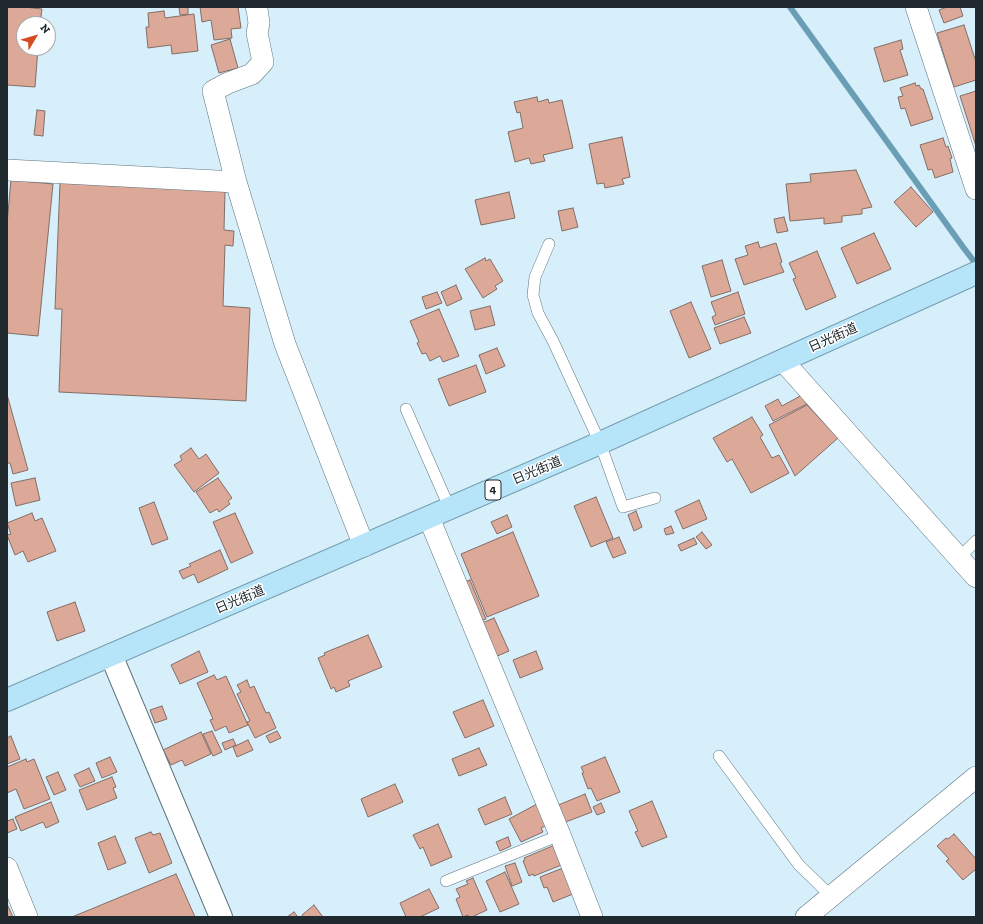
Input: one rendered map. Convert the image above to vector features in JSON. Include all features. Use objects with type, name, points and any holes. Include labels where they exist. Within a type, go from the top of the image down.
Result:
[{"type":"highway","name":"日光街道","points":[[7,700],[600,443],[976,273]]},
{"type":"street","points":[[256,7],[259,23],[257,33],[263,62],[252,74],[228,83],[213,91],[236,182],[285,344],[364,546]]},
{"type":"street","points":[[916,7],[976,189]]},
{"type":"street","points":[[7,170],[236,182]]},
{"type":"street","points":[[783,361],[976,577]]},
{"type":"street","points":[[429,518],[560,835],[592,917]]},
{"type":"street","points":[[111,655],[221,917]]},
{"type":"street","points":[[806,917],[976,777]]},
{"type":"street","points":[[7,868],[27,917]]},
{"type":"lane","points":[[549,244],[535,278],[533,295],[538,313],[553,341],[600,443],[623,507],[655,498]]},
{"type":"lane","points":[[406,409],[450,509]]},
{"type":"lane","points":[[959,558],[976,541]]},
{"type":"lane","points":[[719,756],[799,865],[832,896]]},
{"type":"lane","points":[[446,881],[560,835]]},
{"type":"building","points":[[7,7],[42,9],[41,16],[16,16],[16,56],[37,56],[35,87],[7,85]]},
{"type":"building","points":[[179,7],[188,7],[188,14],[180,15]]},
{"type":"building","points":[[200,7],[238,7],[241,28],[231,29],[232,38],[214,40],[211,20],[202,22]]},
{"type":"building","points":[[947,7],[960,7],[963,16],[944,23],[939,10]]},
{"type":"building","points":[[164,11],[165,18],[194,14],[198,51],[172,54],[171,45],[148,48],[146,27],[149,27],[148,13]]},
{"type":"building","points":[[964,25],[976,62],[976,80],[954,87],[937,33]]},
{"type":"building","points":[[230,39],[238,68],[219,73],[211,45]]},
{"type":"building","points":[[901,40],[903,49],[900,50],[908,75],[884,82],[874,48]]},
{"type":"building","points":[[915,83],[916,86],[919,85],[921,89],[923,89],[933,119],[911,126],[905,108],[901,109],[898,97],[903,96],[900,88]]},
{"type":"building","points":[[976,91],[976,146],[960,96]]},
{"type":"building","points":[[537,97],[538,102],[548,99],[549,103],[562,100],[573,148],[543,155],[545,161],[531,164],[529,158],[515,162],[508,132],[523,128],[520,112],[517,113],[514,102]]},
{"type":"building","points":[[37,110],[45,111],[43,136],[34,135]]},
{"type":"building","points":[[622,137],[630,177],[622,179],[624,184],[605,188],[604,183],[597,184],[589,144]]},
{"type":"building","points":[[943,138],[946,147],[948,146],[952,158],[950,159],[953,172],[935,178],[932,169],[928,170],[920,145]]},
{"type":"building","points":[[856,170],[872,207],[862,209],[862,214],[842,216],[842,222],[824,224],[824,218],[790,221],[786,184],[811,182],[810,174]]},
{"type":"building","points":[[11,180],[53,184],[38,336],[7,333],[7,224]]},
{"type":"building","points":[[60,183],[225,190],[224,230],[234,231],[233,246],[225,245],[223,306],[250,308],[246,401],[59,392],[62,309],[55,309]]},
{"type":"building","points":[[911,187],[933,212],[916,227],[894,202]]},
{"type":"building","points":[[509,192],[515,218],[481,225],[475,200]]},
{"type":"building","points":[[573,208],[578,227],[562,231],[558,211]]},
{"type":"building","points":[[784,217],[788,231],[777,233],[774,219]]},
{"type":"building","points":[[874,233],[891,269],[857,284],[841,248]]},
{"type":"building","points":[[758,242],[760,248],[776,243],[782,262],[780,263],[784,272],[744,285],[735,259],[748,255],[745,246]]},
{"type":"building","points":[[817,251],[836,297],[806,310],[793,279],[796,278],[789,263]]},
{"type":"building","points":[[485,258],[486,261],[490,259],[503,281],[495,286],[497,289],[483,298],[465,269]]},
{"type":"building","points":[[722,260],[731,291],[711,297],[702,266]]},
{"type":"building","points":[[456,285],[462,299],[447,306],[441,292]]},
{"type":"building","points":[[437,292],[442,303],[426,309],[422,297]]},
{"type":"building","points":[[738,292],[745,314],[715,325],[712,317],[716,315],[711,302]]},
{"type":"building","points":[[691,302],[711,349],[689,358],[670,311]]},
{"type":"building","points":[[490,306],[495,325],[475,330],[470,311]]},
{"type":"building","points":[[439,309],[459,356],[443,362],[440,356],[430,361],[426,353],[422,354],[417,343],[419,342],[410,321]]},
{"type":"building","points":[[744,317],[751,333],[720,344],[714,328]]},
{"type":"building","points":[[497,348],[505,366],[486,374],[479,355]]},
{"type":"building","points":[[476,365],[486,392],[449,406],[438,379]]},
{"type":"building","points":[[802,395],[807,404],[773,421],[765,406],[778,399],[782,406]]},
{"type":"building","points":[[8,398],[28,470],[13,474],[10,463],[7,463]]},
{"type":"building","points":[[807,405],[838,438],[795,476],[769,425]]},
{"type":"building","points":[[752,417],[763,435],[760,437],[772,458],[779,455],[789,473],[751,493],[732,459],[727,462],[713,438]]},
{"type":"building","points":[[191,448],[199,459],[206,454],[219,473],[194,492],[174,465],[182,460],[180,456]]},
{"type":"building","points":[[35,478],[40,500],[16,506],[11,483]]},
{"type":"building","points":[[218,478],[232,498],[228,501],[230,504],[219,512],[217,509],[210,513],[196,492]]},
{"type":"building","points":[[596,497],[613,538],[591,547],[574,506]]},
{"type":"building","points":[[699,500],[707,519],[683,529],[675,511]]},
{"type":"building","points":[[154,502],[168,539],[152,545],[139,508]]},
{"type":"building","points":[[636,511],[642,527],[634,531],[628,515]]},
{"type":"building","points":[[32,513],[35,521],[42,518],[56,551],[28,562],[23,551],[15,555],[7,535],[11,534],[7,523]]},
{"type":"building","points":[[235,513],[253,553],[231,563],[213,522]]},
{"type":"building","points":[[507,515],[512,527],[497,534],[491,522]]},
{"type":"building","points":[[671,526],[674,533],[666,535],[664,529]]},
{"type":"building","points":[[513,532],[539,596],[487,617],[461,554]]},
{"type":"building","points":[[702,532],[712,545],[706,549],[696,537]]},
{"type":"building","points":[[619,537],[626,553],[613,558],[606,542]]},
{"type":"building","points":[[694,538],[697,544],[681,551],[678,545]]},
{"type":"building","points":[[220,550],[228,569],[198,583],[194,574],[183,579],[179,571],[191,566],[189,564]]},
{"type":"building","points":[[470,580],[486,619],[478,622],[462,583]]},
{"type":"building","points":[[75,602],[85,631],[57,641],[47,612]]},
{"type":"building","points":[[494,618],[509,651],[495,657],[480,624]]},
{"type":"building","points":[[368,635],[382,667],[348,681],[350,686],[336,692],[334,687],[331,689],[318,658],[325,655],[324,653]]},
{"type":"building","points":[[199,651],[208,672],[180,684],[171,665]]},
{"type":"building","points":[[536,651],[543,669],[520,678],[513,660]]},
{"type":"building","points":[[214,675],[217,680],[226,676],[248,725],[229,733],[226,726],[215,731],[210,720],[213,719],[197,683]]},
{"type":"building","points":[[247,680],[250,688],[254,686],[266,713],[269,712],[276,728],[255,738],[247,722],[250,721],[237,694],[241,692],[237,685]]},
{"type":"building","points":[[483,700],[494,726],[465,738],[453,712]]},
{"type":"building","points":[[162,706],[167,719],[155,723],[150,710]]},
{"type":"building","points":[[212,731],[222,752],[213,756],[203,734]]},
{"type":"building","points":[[277,731],[281,738],[270,743],[266,736]]},
{"type":"building","points":[[201,732],[211,754],[185,766],[182,760],[171,765],[163,750]]},
{"type":"building","points":[[11,736],[20,759],[7,764],[7,738]]},
{"type":"building","points":[[233,739],[236,745],[225,750],[222,743]]},
{"type":"building","points":[[248,740],[253,750],[237,757],[233,747]]},
{"type":"building","points":[[479,748],[487,765],[459,776],[452,759]]},
{"type":"building","points":[[110,757],[117,772],[102,778],[96,763]]},
{"type":"building","points":[[605,757],[620,792],[597,801],[591,788],[588,789],[581,767]]},
{"type":"building","points":[[26,759],[27,762],[34,759],[50,799],[24,809],[16,789],[7,793],[7,767]]},
{"type":"building","points":[[89,768],[95,781],[80,787],[74,775]]},
{"type":"building","points":[[58,772],[66,790],[54,795],[46,777]]},
{"type":"building","points":[[112,777],[116,787],[113,788],[117,798],[87,810],[79,790]]},
{"type":"building","points":[[395,784],[403,802],[368,817],[361,799]]},
{"type":"building","points":[[585,794],[592,812],[563,823],[556,806]]},
{"type":"building","points":[[505,797],[512,814],[485,825],[478,809]]},
{"type":"building","points":[[652,801],[667,837],[642,847],[635,832],[638,831],[629,811]]},
{"type":"building","points":[[51,802],[59,822],[46,828],[43,822],[21,831],[15,817]]},
{"type":"building","points":[[601,803],[605,812],[597,815],[593,807]]},
{"type":"building","points":[[537,804],[547,825],[541,828],[543,832],[521,842],[509,819]]},
{"type":"building","points":[[13,819],[17,829],[7,833],[7,821]]},
{"type":"building","points":[[438,824],[452,857],[431,866],[423,847],[420,849],[413,835]]},
{"type":"building","points":[[151,832],[153,835],[160,833],[172,863],[149,873],[135,838]]},
{"type":"building","points":[[954,834],[976,859],[976,869],[963,880],[946,861],[949,859],[937,846],[946,838],[948,839]]},
{"type":"building","points":[[115,836],[126,863],[108,870],[98,843]]},
{"type":"building","points":[[508,837],[511,846],[500,851],[496,842]]},
{"type":"building","points":[[557,844],[564,864],[534,876],[533,874],[529,876],[523,861],[525,860],[524,858]]},
{"type":"building","points":[[515,863],[522,882],[512,886],[505,866]]},
{"type":"building","points":[[563,868],[573,894],[553,902],[547,887],[544,888],[540,877]]},
{"type":"building","points":[[505,872],[519,904],[500,912],[486,881]]},
{"type":"building","points":[[176,874],[195,917],[72,917]]},
{"type":"building","points":[[473,878],[487,910],[472,917],[469,917],[468,915],[463,917],[456,899],[460,897],[456,889],[468,884],[466,881]]},
{"type":"building","points":[[429,889],[439,908],[420,917],[406,917],[400,903]]},
{"type":"building","points":[[7,904],[13,917],[7,917]]},
{"type":"building","points":[[314,905],[323,917],[303,917],[302,915]]},
{"type":"building","points":[[294,912],[298,917],[287,917]]},
{"type":"waterway","points":[[790,7],[976,264]]}]
